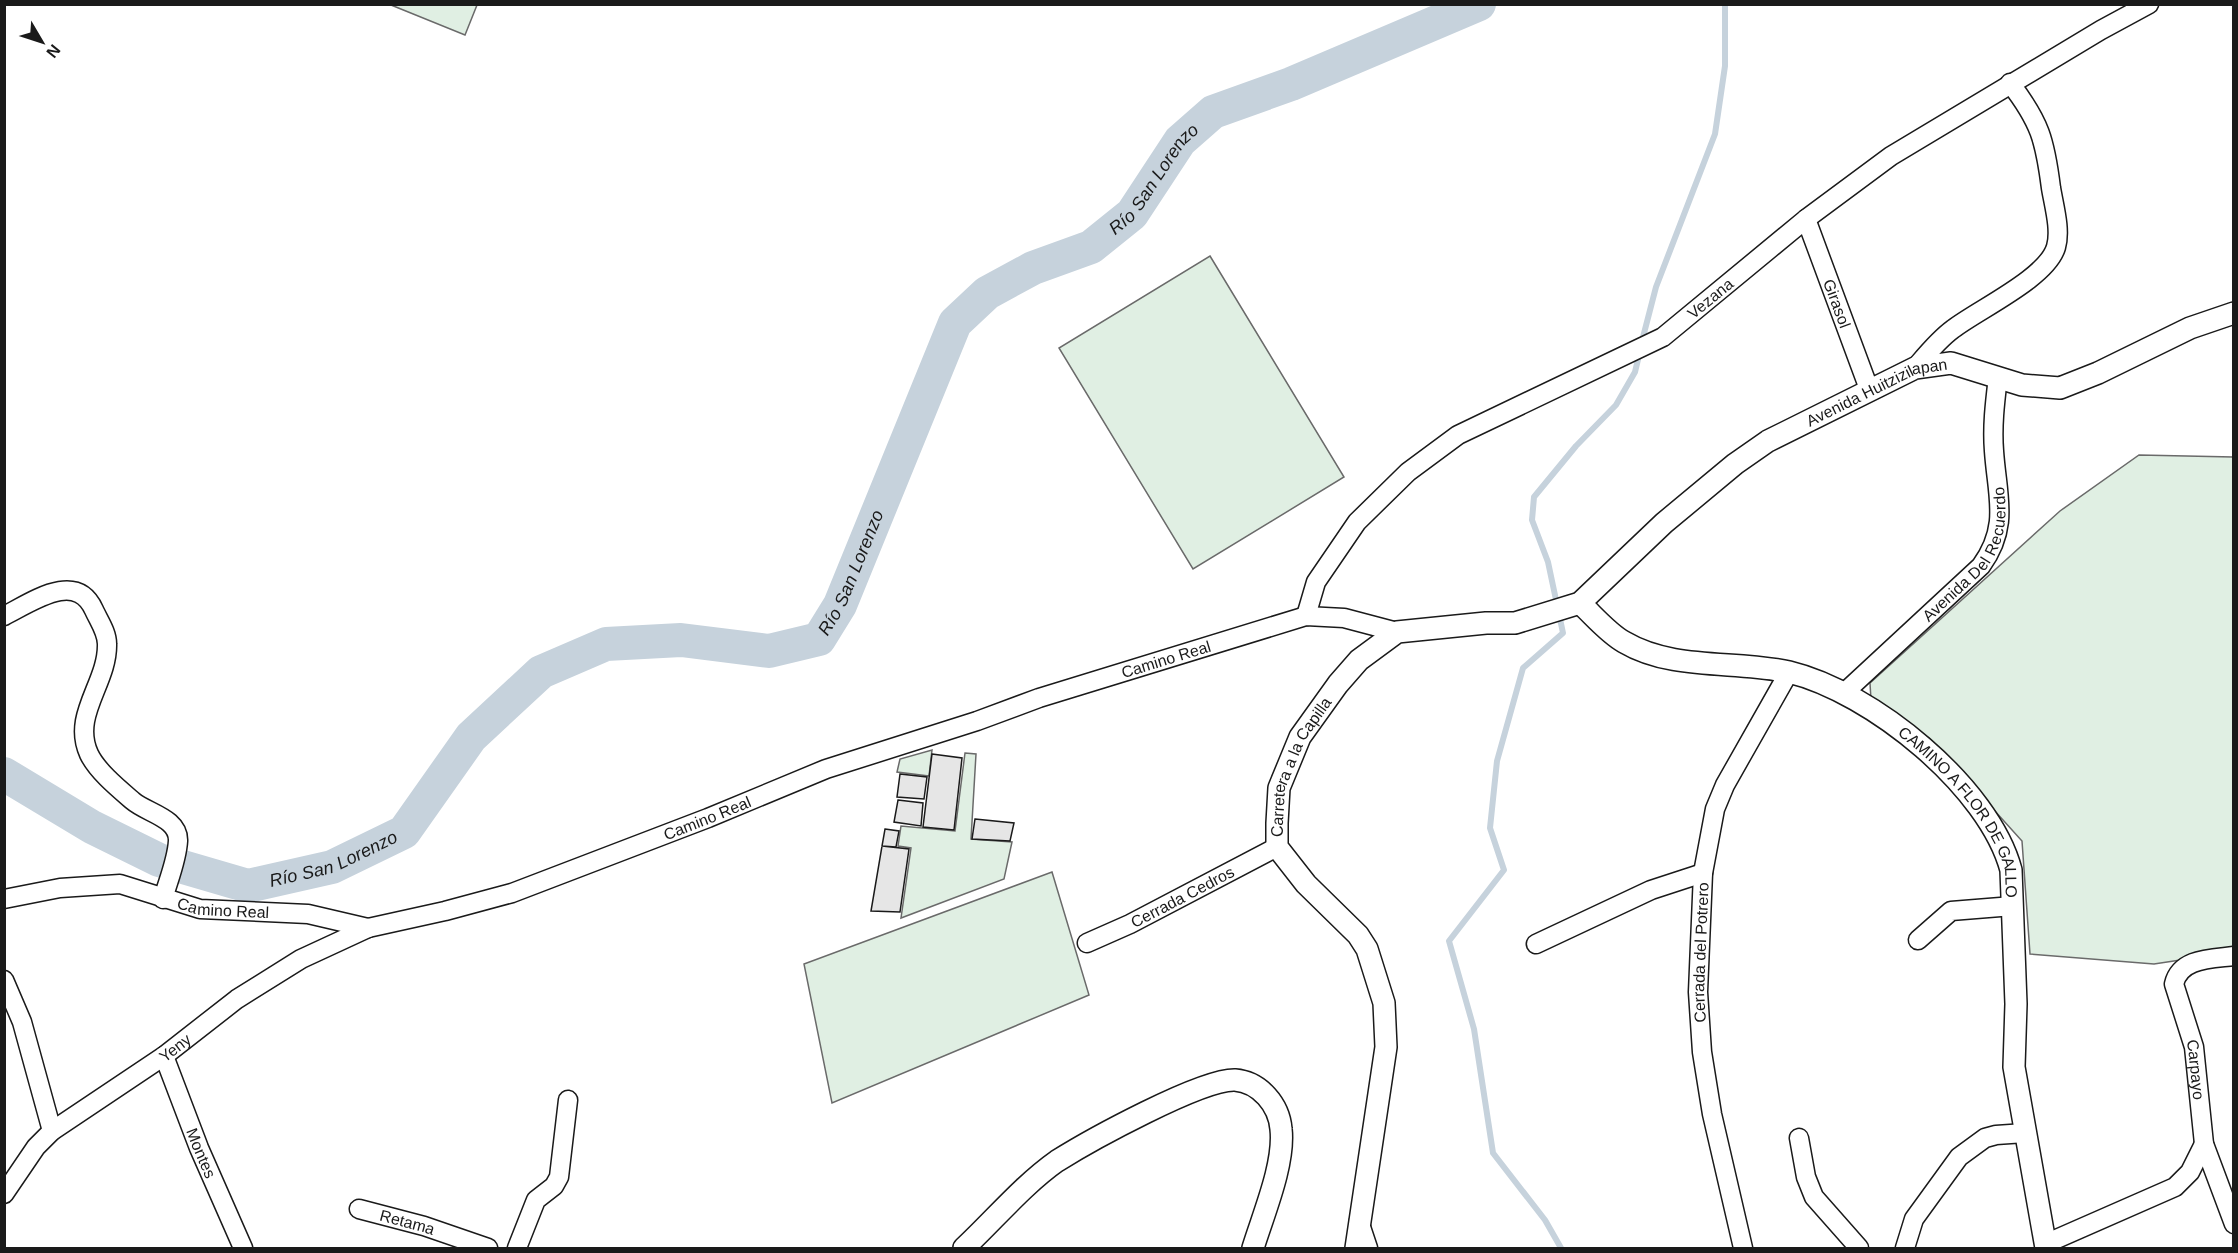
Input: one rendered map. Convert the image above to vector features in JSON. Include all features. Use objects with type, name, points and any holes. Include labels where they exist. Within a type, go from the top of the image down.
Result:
[{"type":"street","name":"Vezana","points":[[1306,616],[1316,582],[1345,538],[1357,522],[1408,472],[1474,426],[1663,337],[1806,219],[1891,156],[2010,84],[2150,4]]},
{"type":"street","points":[[1915,368],[1948,333],[2035,274],[2050,260],[2056,247],[2058,233],[2047,159],[2038,123],[2010,84]]},
{"type":"street","name":"Girasol","points":[[1806,219],[1869,389]]},
{"type":"street","name":"Avenida Huitzizilapan","points":[[1574,606],[1664,523],[1735,464],[1768,441],[1915,368],[1951,363],[2022,385],[2060,388],[2098,373],[2190,328],[2234,313]]},
{"type":"street","name":"Avenida Del Recuerdo","points":[[1844,693],[1981,566],[1990,553],[1999,528],[2001,513],[1993,425],[1998,377]]},
{"type":"street","points":[[4,616],[51,593],[65,590],[76,591],[90,602],[107,642],[104,665],[90,700],[85,724],[85,742],[90,756],[133,801],[172,826],[178,841],[163,899]]},
{"type":"street","name":"CAMINO A FLOR DE GALLO","points":[[1574,606],[1624,642],[1650,653],[1680,659],[1789,672],[1844,693],[1929,751],[1991,823],[2006,851],[2011,870],[2016,1004],[2014,1067],[2045,1246]]},
{"type":"street","name":"Carretera a la Capilla","points":[[1356,1248],[1358,1219],[1386,1047],[1384,1003],[1375,968],[1358,935],[1306,884],[1277,847],[1279,789],[1300,737],[1338,684],[1378,643],[1397,632],[1486,623],[1515,623],[1574,606]]},
{"type":"street","name":"Camino Real","points":[[4,898],[101,884],[120,884],[200,909],[308,914],[368,928],[512,893],[708,818],[826,768],[977,722],[1040,698],[1306,616],[1344,618],[1397,632]]},
{"type":"street","name":"Cerrada del Potrero","points":[[1743,1248],[1712,1114],[1702,1052],[1698,992],[1703,873],[1715,809],[1725,785],[1789,672]]},
{"type":"street","name":"Cerrada Cedros","points":[[1087,943],[1130,924],[1277,847]]},
{"type":"street","points":[[1536,944],[1651,890],[1703,873]]},
{"type":"street","points":[[1918,940],[1951,911],[2013,906]]},
{"type":"street","name":"Yeny","points":[[4,1194],[36,1147],[52,1131],[164,1056],[237,999],[292,965],[368,928]]},
{"type":"street","name":"Carpayo","points":[[2234,956],[2194,962],[2176,974],[2174,984],[2194,1047],[2204,1144],[2234,1224]]},
{"type":"street","points":[[4,980],[22,1022],[52,1131]]},
{"type":"street","name":"Montes","points":[[164,1056],[199,1148],[243,1248]]},
{"type":"street","points":[[964,1248],[1057,1162],[1139,1115],[1211,1086],[1233,1080],[1249,1083],[1264,1093],[1274,1105],[1281,1128],[1275,1174],[1253,1248]]},
{"type":"street","points":[[517,1248],[536,1200],[554,1186],[560,1177],[568,1100]]},
{"type":"street","points":[[1905,1248],[1914,1219],[1959,1157],[1985,1138],[2025,1133]]},
{"type":"street","points":[[1799,1138],[1806,1178],[1814,1197],[1859,1248]]},
{"type":"street","points":[[2045,1246],[2175,1187],[2190,1172],[2204,1144]]},
{"type":"street","name":"Retama","points":[[359,1209],[424,1226],[488,1248]]},
{"type":"street","points":[[1358,1219],[1368,1248]]},
{"type":"green space","points":[[391,5],[477,5],[465,35]]},
{"type":"green space","points":[[1210,256],[1344,477],[1193,569],[1059,348]]},
{"type":"green space","points":[[2139,455],[2233,457],[2233,952],[2154,964],[2030,954],[2022,841],[1929,738],[1871,700],[1870,683],[2060,511]]},
{"type":"green space","points":[[932,750],[929,776],[897,772],[900,759]]},
{"type":"green space","points":[[965,753],[976,754],[971,839],[1012,842],[1004,879],[901,918],[911,848],[898,846],[901,826],[955,831]]},
{"type":"green space","points":[[1052,872],[1089,995],[832,1103],[804,964]]},
{"type":"building","points":[[932,754],[962,758],[954,830],[923,827]]},
{"type":"building","points":[[900,774],[927,777],[924,799],[897,797]]},
{"type":"building","points":[[898,800],[923,803],[921,826],[894,822]]},
{"type":"building","points":[[975,819],[1014,823],[1010,841],[972,839]]},
{"type":"building","points":[[885,829],[899,831],[896,847],[882,846]]},
{"type":"building","points":[[882,846],[909,849],[900,912],[871,911]]},
{"type":"waterway","name":"Río San Lorenzo","points":[[4,774],[92,827],[159,860],[248,886],[332,867],[404,832],[471,737],[541,672],[606,644],[681,640],[769,651],[819,639],[840,605],[955,323],[987,293],[1033,268],[1091,247],[1132,214],[1180,141],[1213,112],[1291,84],[1479,4]]},
{"type":"waterway","points":[[1642,341],[1656,287],[1715,134],[1725,66],[1725,4]]},
{"type":"waterway","points":[[1561,1248],[1545,1220],[1493,1153],[1474,1029],[1449,941],[1504,870],[1490,828],[1497,761],[1523,668],[1563,633],[1548,562],[1532,520],[1534,497],[1576,446],[1616,405],[1635,372],[1640,351]]}]
